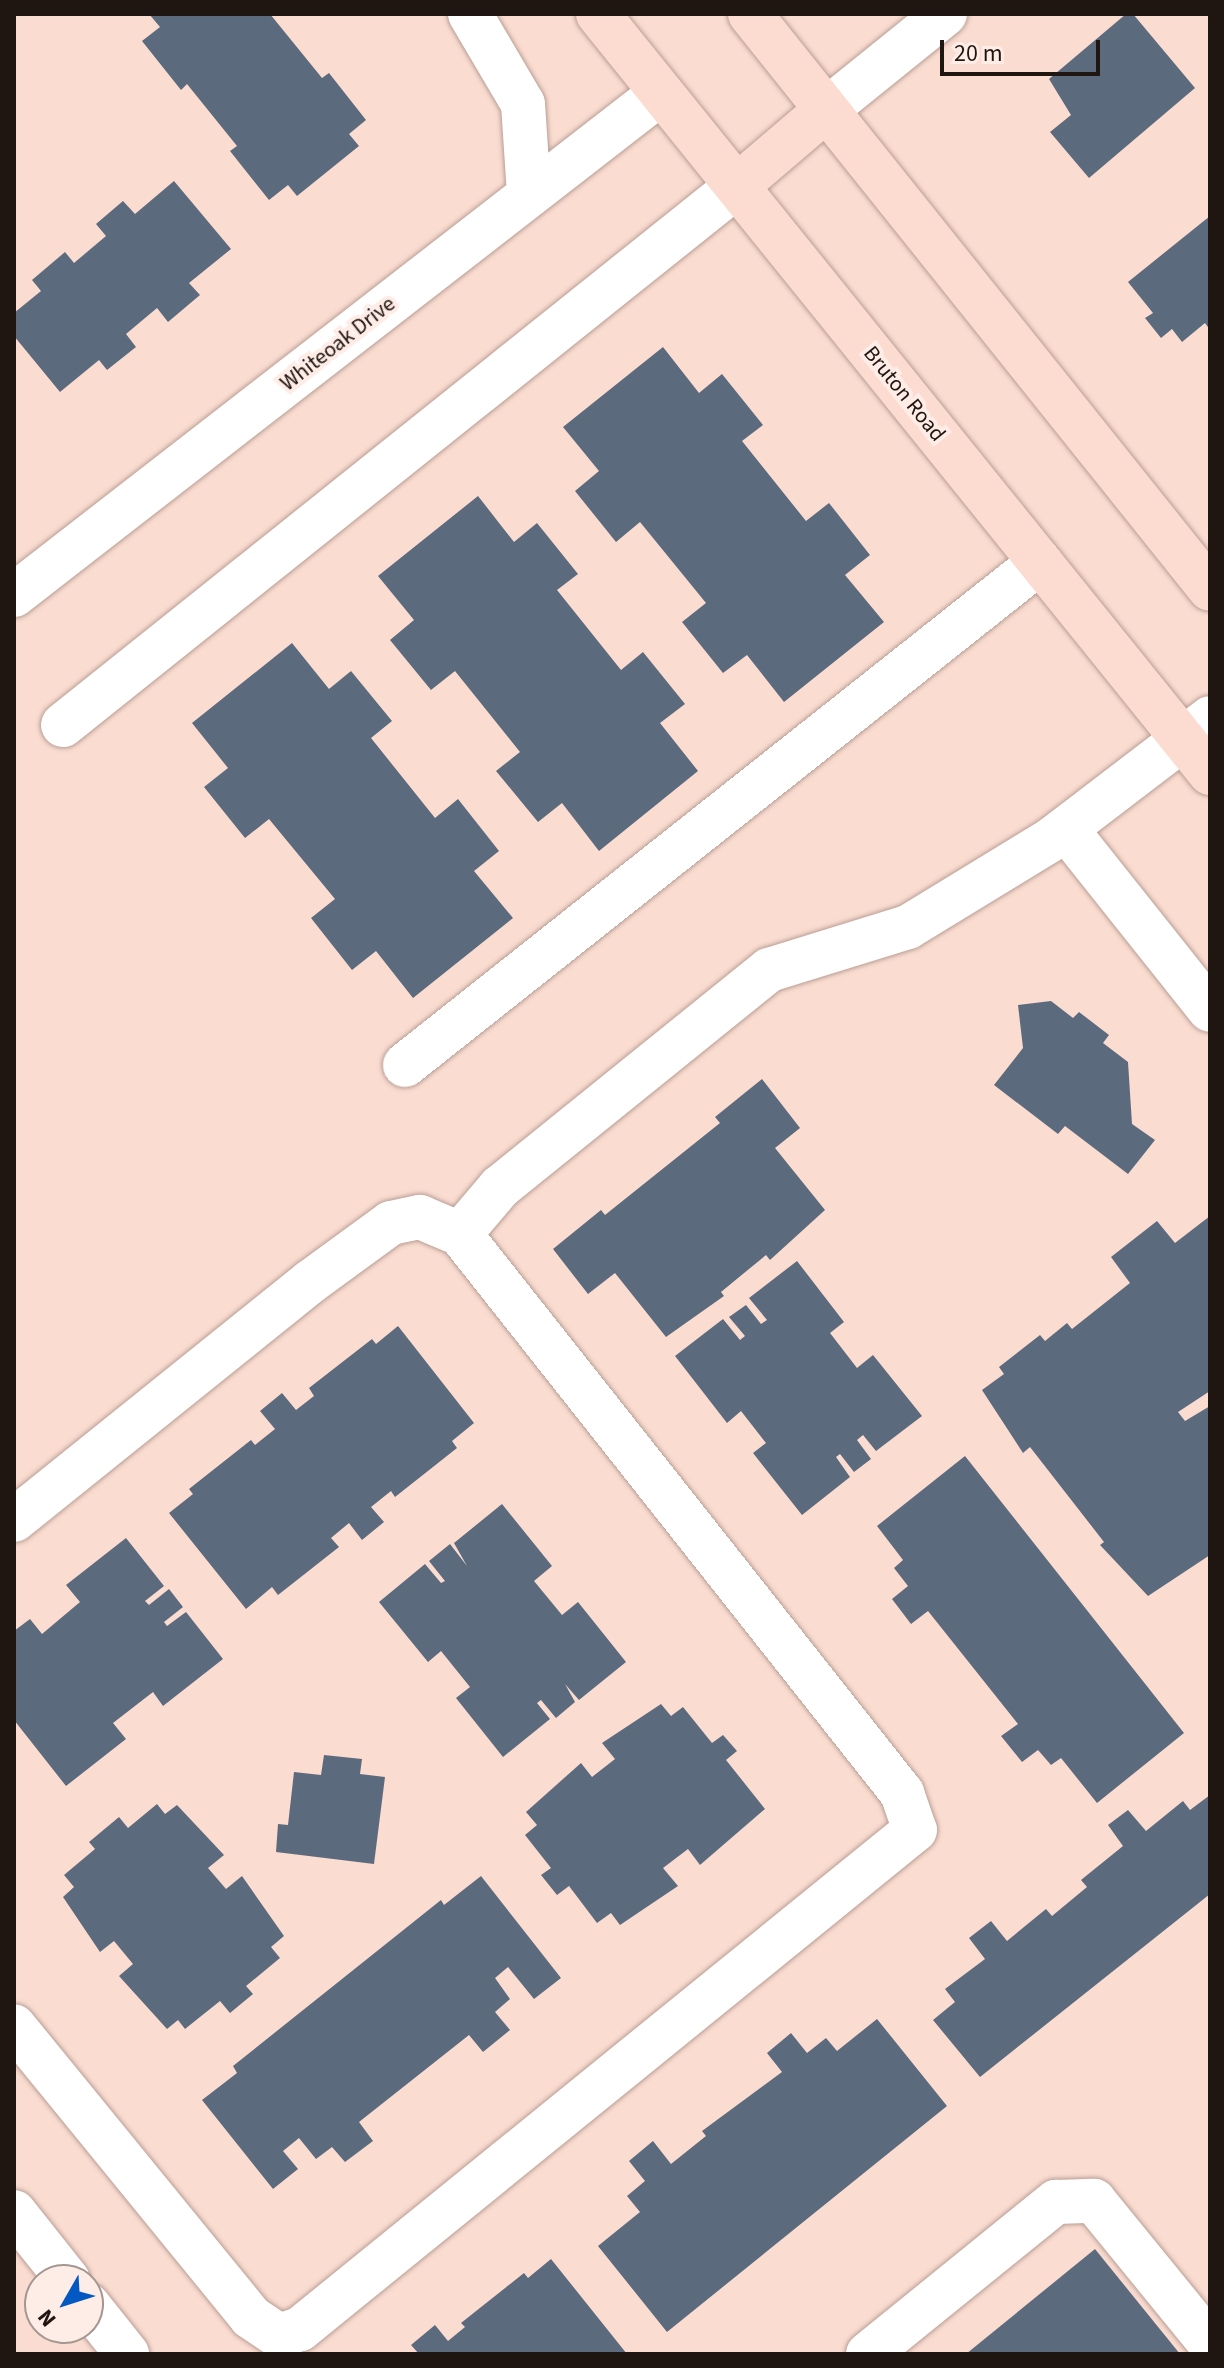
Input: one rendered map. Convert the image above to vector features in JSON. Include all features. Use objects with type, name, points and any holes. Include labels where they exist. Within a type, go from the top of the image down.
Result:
[{"type":"main road","name":"Bruton Road","points":[[598,14],[1040,562],[1196,728],[1210,773]]},
{"type":"main road","points":[[750,14],[1210,589]]},
{"type":"main road","points":[[737,186],[826,110]]},
{"type":"lane","points":[[470,14],[523,104],[529,195]]},
{"type":"lane","points":[[826,110],[945,14]]},
{"type":"lane","name":"Whiteoak Drive","points":[[14,595],[661,93]]},
{"type":"lane","points":[[63,725],[737,186]]},
{"type":"lane","points":[[405,1065],[1040,562]]},
{"type":"lane","points":[[460,1234],[500,1187],[769,970],[908,927],[1066,829],[1196,728]]},
{"type":"lane","points":[[1066,829],[1210,1010]]},
{"type":"lane","points":[[14,1520],[391,1223],[420,1217],[460,1234],[902,1793],[915,1830],[300,2329],[279,2336],[251,2317],[14,2026]]},
{"type":"lane","points":[[868,2354],[1056,2202],[1094,2201],[1210,2343]]},
{"type":"lane","points":[[14,2212],[55,2264]]},
{"type":"lane","points":[[104,2325],[127,2354]]},
{"type":"building","points":[[149,14],[270,14],[322,78],[329,73],[366,120],[349,134],[359,146],[297,196],[288,185],[269,200],[230,151],[237,146],[187,84],[181,90],[142,41],[160,27]]},
{"type":"building","points":[[1126,14],[1133,14],[1195,88],[1089,178],[1050,132],[1071,115],[1049,79]]},
{"type":"building","points":[[174,181],[231,249],[189,283],[200,295],[168,322],[157,308],[126,334],[136,347],[107,370],[99,360],[60,392],[14,336],[14,313],[41,291],[32,280],[65,252],[74,263],[106,236],[96,224],[123,201],[135,214]]},
{"type":"building","points":[[1210,216],[1210,330],[1205,323],[1182,342],[1172,329],[1161,338],[1145,318],[1153,313],[1128,282]]},
{"type":"building","points":[[663,347],[699,393],[722,374],[763,425],[742,441],[806,521],[829,503],[870,555],[845,575],[884,622],[784,702],[747,655],[723,673],[682,622],[706,603],[640,522],[616,542],[575,491],[599,471],[563,427]]},
{"type":"building","points":[[478,496],[514,542],[537,523],[578,574],[557,590],[621,670],[643,652],[685,704],[660,723],[698,771],[599,851],[562,803],[538,822],[496,771],[520,752],[455,671],[431,690],[390,640],[414,620],[378,576]]},
{"type":"building","points":[[292,643],[329,689],[351,671],[392,721],[371,738],[435,818],[458,799],[499,851],[474,871],[513,918],[413,998],[376,951],[352,970],[311,918],[335,899],[269,819],[245,838],[204,787],[228,768],[192,723]]},
{"type":"building","points":[[1051,1001],[1073,1018],[1079,1012],[1109,1035],[1103,1043],[1128,1062],[1132,1124],[1155,1140],[1128,1174],[1065,1126],[1058,1134],[994,1085],[1023,1048],[1018,1005]]},
{"type":"building","points":[[762,1079],[800,1128],[775,1148],[825,1210],[770,1260],[766,1255],[721,1292],[724,1296],[666,1337],[615,1273],[588,1294],[553,1249],[601,1210],[605,1215],[720,1123],[715,1117]]},
{"type":"building","points":[[1210,1216],[1210,1391],[1178,1412],[1185,1421],[1210,1406],[1210,1555],[1148,1596],[1100,1545],[1104,1542],[1030,1447],[1023,1453],[982,1390],[1004,1374],[999,1367],[1040,1335],[1045,1341],[1067,1323],[1072,1329],[1130,1283],[1111,1257],[1157,1221],[1175,1243]]},
{"type":"building","points":[[797,1261],[844,1322],[830,1333],[857,1368],[873,1355],[922,1416],[876,1451],[863,1435],[857,1440],[871,1459],[854,1472],[840,1454],[836,1457],[850,1477],[802,1515],[753,1453],[766,1443],[741,1411],[727,1423],[675,1356],[723,1319],[740,1340],[745,1336],[729,1317],[746,1305],[761,1324],[767,1320],[749,1298]]},
{"type":"building","points":[[398,1326],[474,1423],[452,1441],[457,1448],[395,1497],[391,1491],[371,1507],[384,1522],[362,1540],[349,1523],[331,1538],[339,1547],[278,1595],[272,1587],[246,1609],[169,1513],[193,1494],[189,1489],[251,1440],[255,1445],[275,1429],[260,1411],[282,1393],[296,1410],[314,1396],[309,1388],[372,1339],[376,1344]]},
{"type":"building","points":[[965,1456],[1184,1733],[1097,1803],[1061,1758],[1051,1765],[1038,1750],[1022,1762],[1001,1736],[1018,1724],[928,1611],[911,1624],[892,1599],[908,1586],[894,1568],[903,1560],[877,1526]]},
{"type":"building","points":[[502,1504],[552,1566],[534,1581],[562,1615],[578,1602],[626,1662],[579,1700],[565,1684],[575,1702],[556,1718],[541,1700],[537,1703],[550,1719],[503,1757],[456,1698],[470,1687],[441,1651],[428,1662],[379,1602],[425,1564],[441,1583],[445,1581],[429,1561],[450,1544],[467,1566],[454,1543]]},
{"type":"building","points":[[126,1538],[164,1586],[145,1601],[149,1605],[169,1589],[183,1607],[164,1622],[167,1626],[186,1612],[223,1659],[163,1706],[153,1692],[113,1723],[126,1739],[66,1786],[14,1720],[14,1631],[30,1619],[42,1634],[80,1602],[66,1585]]},
{"type":"building","points":[[661,1704],[671,1716],[683,1707],[712,1743],[723,1735],[737,1751],[726,1760],[765,1809],[700,1865],[688,1849],[663,1868],[678,1886],[620,1925],[611,1913],[597,1923],[569,1886],[557,1895],[541,1875],[551,1868],[525,1835],[537,1825],[526,1812],[581,1763],[592,1777],[615,1759],[602,1743]]},
{"type":"building","points":[[324,1755],[362,1759],[360,1774],[385,1777],[374,1864],[276,1852],[278,1824],[288,1825],[294,1772],[321,1775]]},
{"type":"building","points":[[1210,1795],[1210,1894],[980,2077],[933,2020],[955,2002],[945,1989],[985,1959],[969,1938],[991,1921],[1007,1941],[1046,1909],[1052,1916],[1087,1887],[1081,1880],[1123,1846],[1108,1825],[1128,1810],[1146,1831],[1183,1801],[1190,1810]]},
{"type":"building","points":[[157,1804],[165,1814],[177,1805],[224,1855],[208,1868],[226,1889],[242,1876],[284,1936],[271,1947],[280,1958],[246,1986],[253,1994],[230,2013],[220,2001],[185,2029],[178,2020],[167,2029],[119,1976],[133,1964],[114,1941],[100,1952],[63,1897],[74,1887],[64,1875],[95,1849],[89,1842],[119,1817],[128,1828]]},
{"type":"building","points":[[481,1876],[561,1978],[534,1999],[508,1967],[495,1978],[510,1999],[495,2012],[510,2030],[483,2052],[469,2035],[359,2122],[373,2141],[345,2162],[332,2147],[316,2159],[299,2138],[283,2151],[298,2169],[273,2189],[202,2100],[237,2073],[233,2066],[441,1900],[444,1905]]},
{"type":"building","points":[[877,2019],[947,2106],[667,2332],[598,2246],[640,2212],[627,2196],[645,2181],[629,2161],[653,2141],[671,2164],[706,2136],[702,2131],[782,2072],[767,2053],[791,2033],[807,2053],[826,2038],[837,2051]]},
{"type":"building","points":[[1095,2249],[1180,2354],[966,2354]]},
{"type":"building","points":[[551,2259],[627,2354],[419,2354],[411,2345],[435,2325],[448,2341],[465,2327],[461,2323],[524,2273],[528,2278]]}]
